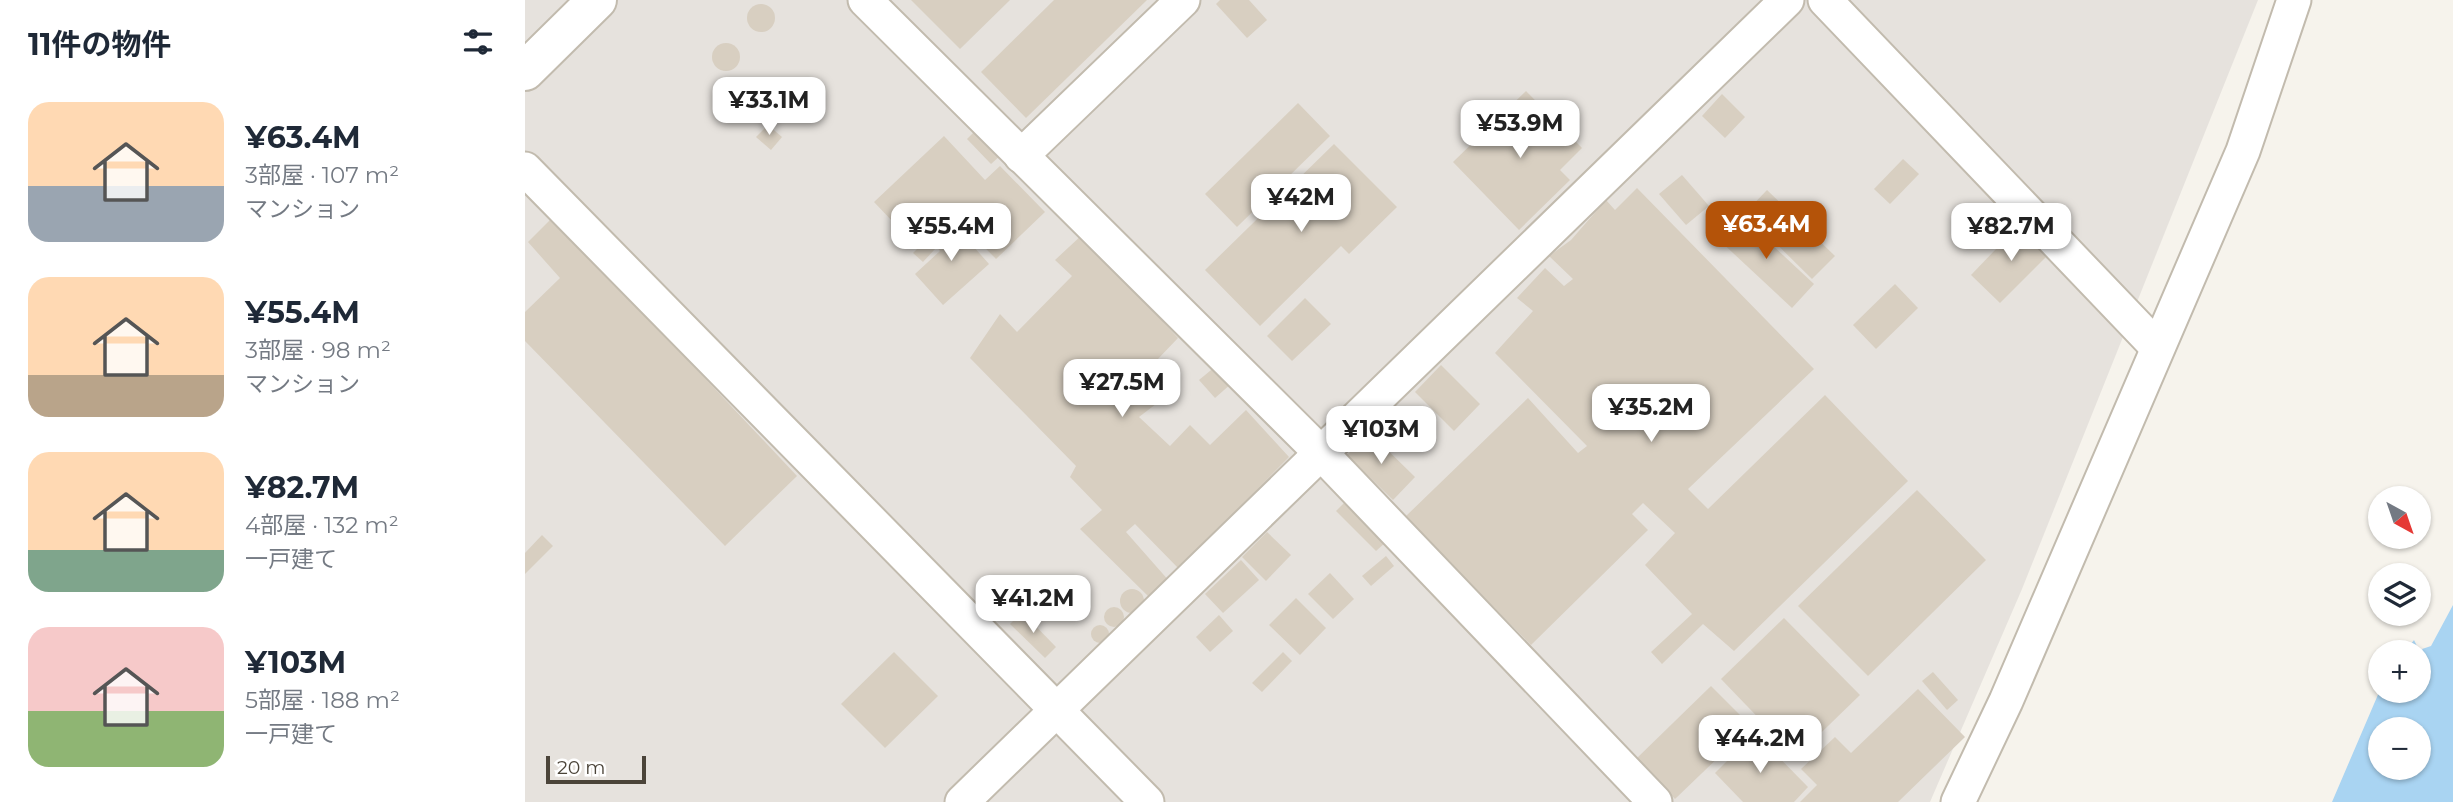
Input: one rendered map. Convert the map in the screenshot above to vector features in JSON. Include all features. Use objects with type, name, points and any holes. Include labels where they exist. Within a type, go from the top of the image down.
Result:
[{"type":"street","points":[[525,71],[597,0]]},
{"type":"street","points":[[865,0],[1321,453],[1655,802]]},
{"type":"street","points":[[1021,156],[1183,0]]},
{"type":"street","points":[[962,802],[1787,0]]},
{"type":"street","points":[[1825,0],[2157,347]]},
{"type":"street","points":[[1958,802],[2006,701],[2243,151],[2294,0]]},
{"type":"street","points":[[525,169],[1147,802]]},
{"type":"shaded area","points":[[525,0],[2258,0],[2022,589],[1930,802],[525,802]]},
{"type":"water","points":[[2453,605],[2453,802],[2332,802],[2368,718],[2368,780],[2431,780],[2431,717],[2368,717],[2374,703],[2431,703],[2431,646]]},
{"type":"building","points":[[911,0],[1010,0],[960,49]]},
{"type":"building","points":[[1054,0],[1147,0],[1026,118],[981,72]]},
{"type":"building","points":[[1220,0],[1249,0],[1267,20],[1247,38],[1216,4]]},
{"type":"building","points":[[761,4],[771,8],[775,18],[771,28],[761,32],[751,28],[747,18],[751,8]]},
{"type":"building","points":[[726,43],[736,47],[740,57],[736,67],[726,71],[716,67],[712,57],[716,47]]},
{"type":"building","points":[[1526,91],[1582,148],[1560,170],[1570,180],[1519,230],[1453,162]]},
{"type":"building","points":[[1722,94],[1745,117],[1725,138],[1702,116]]},
{"type":"building","points":[[1298,103],[1330,136],[1237,227],[1205,194]]},
{"type":"building","points":[[768,125],[782,137],[771,150],[756,137]]},
{"type":"building","points":[[977,129],[1002,154],[991,164],[967,139]]},
{"type":"building","points":[[944,136],[985,180],[1000,166],[1045,212],[996,259],[948,210],[913,243],[874,202]]},
{"type":"building","points":[[1334,144],[1397,207],[1349,254],[1341,246],[1260,326],[1205,270]]},
{"type":"building","points":[[1903,159],[1919,174],[1890,204],[1874,189]]},
{"type":"building","points":[[1682,175],[1709,206],[1686,225],[1659,194]]},
{"type":"building","points":[[1637,188],[1814,369],[1688,489],[1708,509],[1825,395],[1908,481],[1734,651],[1703,624],[1662,664],[1651,652],[1692,614],[1645,565],[1675,533],[1643,503],[1632,514],[1648,530],[1531,645],[1405,517],[1528,398],[1578,453],[1587,446],[1495,353],[1533,311],[1517,298],[1545,268],[1564,286],[1573,279],[1549,256],[1571,240],[1606,200],[1615,210]]},
{"type":"building","points":[[1767,190],[1835,256],[1812,279],[1745,213]]},
{"type":"building","points":[[1740,215],[1814,284],[1792,308],[1718,239]]},
{"type":"building","points":[[553,217],[797,476],[725,546],[525,341],[525,312],[560,278],[528,242]]},
{"type":"building","points":[[949,219],[989,264],[943,305],[915,274],[940,251],[928,237]]},
{"type":"building","points":[[2021,223],[2051,252],[2000,303],[1971,275]]},
{"type":"building","points":[[1083,234],[1178,338],[1135,383],[1156,404],[1139,417],[1170,446],[1190,425],[1210,445],[1246,410],[1289,457],[1179,569],[1135,524],[1126,532],[1170,582],[1149,597],[1080,529],[1102,510],[1070,477],[1076,466],[970,358],[1000,314],[1017,332],[1072,276],[1055,260]]},
{"type":"building","points":[[925,241],[935,249],[923,262],[913,253]]},
{"type":"building","points":[[1895,284],[1918,308],[1876,349],[1853,325]]},
{"type":"building","points":[[1305,298],[1331,324],[1292,361],[1267,336]]},
{"type":"building","points":[[1441,365],[1480,404],[1454,431],[1415,392]]},
{"type":"building","points":[[1216,366],[1232,383],[1215,398],[1199,380]]},
{"type":"building","points":[[1369,432],[1415,477],[1393,500],[1347,455]]},
{"type":"building","points":[[1917,490],[1986,560],[1868,676],[1798,606]]},
{"type":"building","points":[[1347,500],[1387,541],[1376,551],[1336,511]]},
{"type":"building","points":[[1267,532],[1291,555],[1266,581],[1242,557]]},
{"type":"building","points":[[542,535],[553,546],[525,574],[525,553]]},
{"type":"building","points":[[1386,556],[1394,566],[1371,586],[1362,576]]},
{"type":"building","points":[[1241,560],[1259,580],[1223,613],[1205,594]]},
{"type":"building","points":[[1330,573],[1354,599],[1333,619],[1308,594]]},
{"type":"building","points":[[1000,578],[1013,583],[1018,596],[1013,609],[1000,614],[987,609],[982,596],[987,583]]},
{"type":"building","points":[[1132,589],[1140,593],[1144,601],[1140,609],[1132,613],[1124,609],[1120,601],[1124,593]]},
{"type":"building","points":[[1296,598],[1326,628],[1300,655],[1269,625]]},
{"type":"building","points":[[1114,607],[1121,610],[1124,617],[1121,624],[1114,627],[1107,624],[1104,617],[1107,610]]},
{"type":"building","points":[[1022,612],[1056,647],[1045,658],[1010,624]]},
{"type":"building","points":[[1219,615],[1233,631],[1210,652],[1196,637]]},
{"type":"building","points":[[1784,618],[1860,695],[1796,757],[1721,679]]},
{"type":"building","points":[[1100,625],[1106,628],[1109,634],[1106,640],[1100,643],[1094,640],[1091,634],[1094,628]]},
{"type":"building","points":[[894,652],[938,696],[885,748],[841,704]]},
{"type":"building","points":[[1283,652],[1292,661],[1262,692],[1252,683]]},
{"type":"building","points":[[1933,672],[1958,700],[1947,710],[1922,681]]},
{"type":"building","points":[[1711,686],[1751,726],[1675,799],[1636,759]]},
{"type":"building","points":[[1918,689],[1965,737],[1898,802],[1800,802],[1817,785],[1801,769],[1835,737],[1851,753]]},
{"type":"building","points":[[1755,733],[1808,787],[1794,802],[1743,802],[1715,773]]}]
